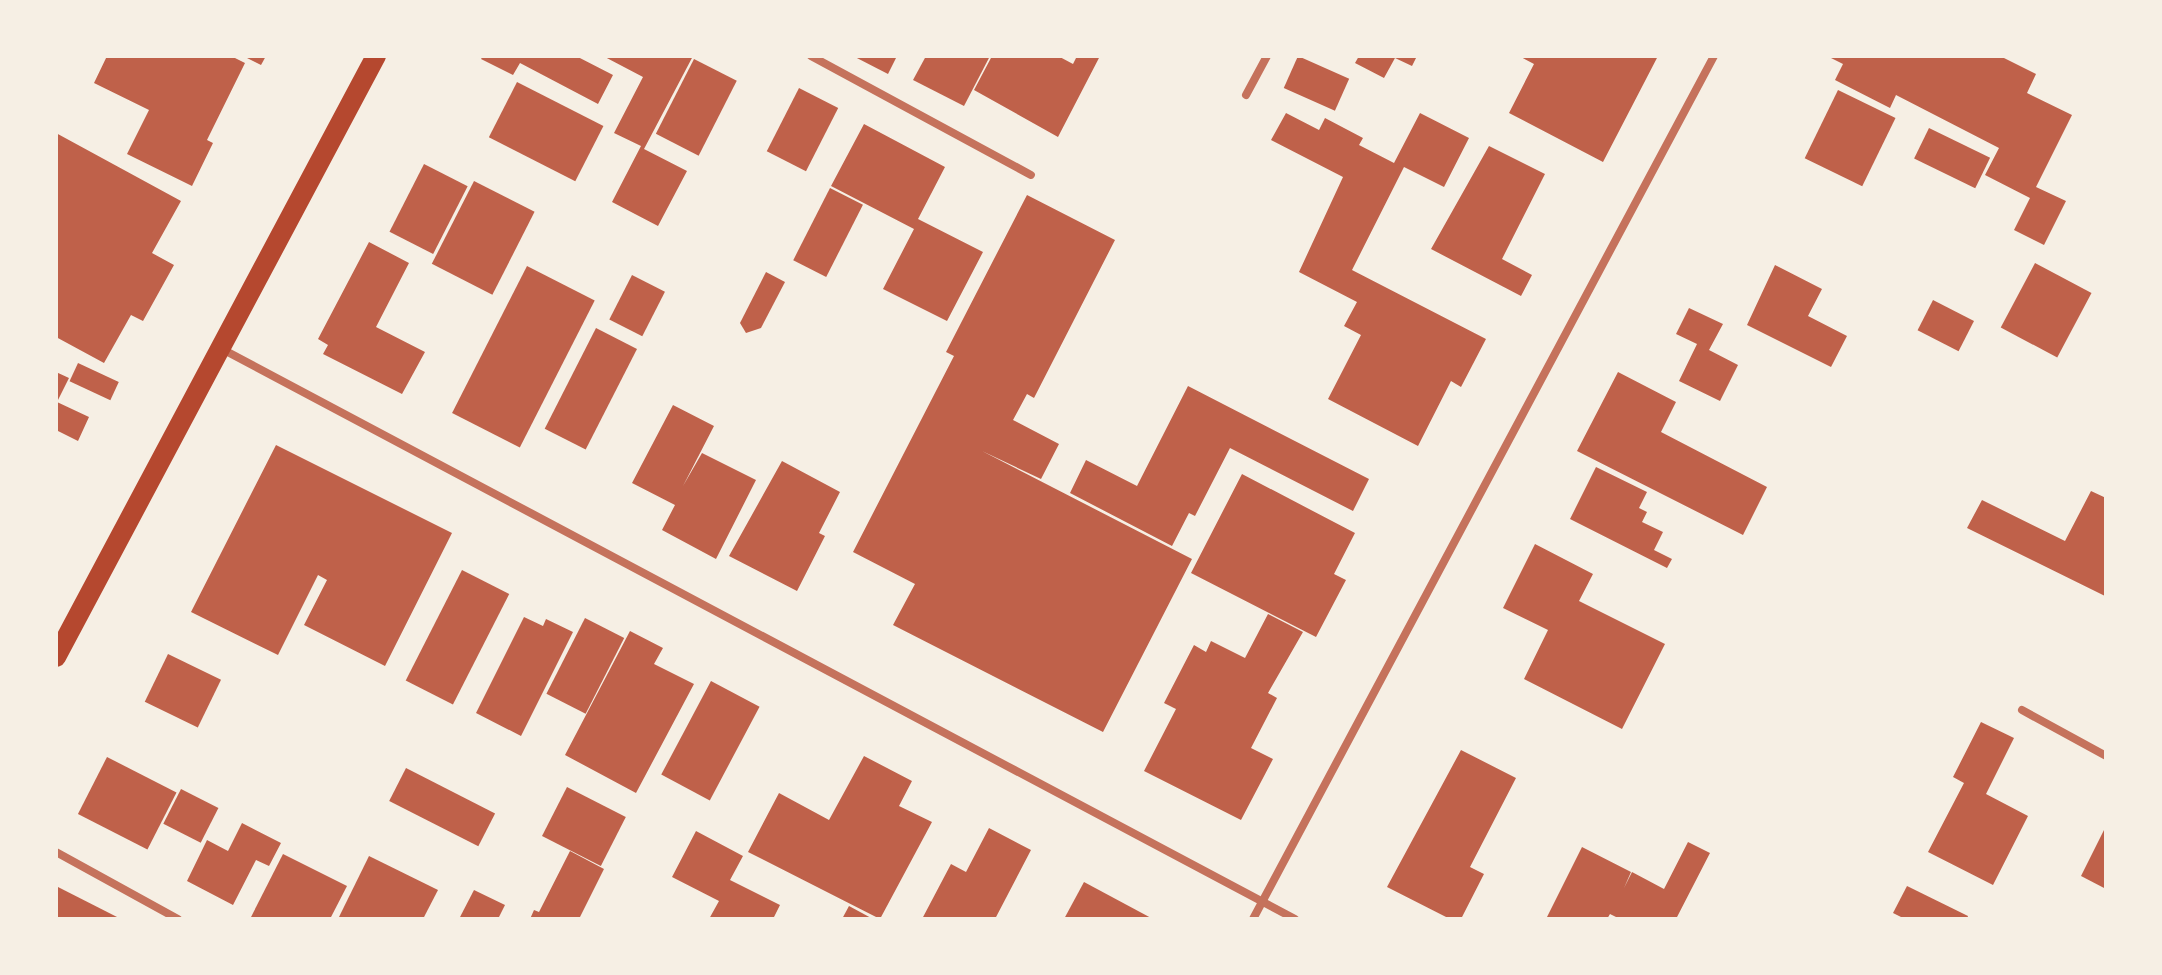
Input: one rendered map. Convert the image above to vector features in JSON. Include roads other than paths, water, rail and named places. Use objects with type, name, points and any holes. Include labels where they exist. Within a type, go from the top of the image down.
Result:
[{"type":"main road","points":[[56,657],[376,56]]},
{"type":"street","points":[[811,56],[1031,175]]},
{"type":"street","points":[[1246,95],[1267,56]]},
{"type":"street","points":[[1253,919],[1714,56]]},
{"type":"street","points":[[221,349],[1295,919]]},
{"type":"street","points":[[2022,710],[2106,756]]},
{"type":"street","points":[[56,852],[178,919]]}]
